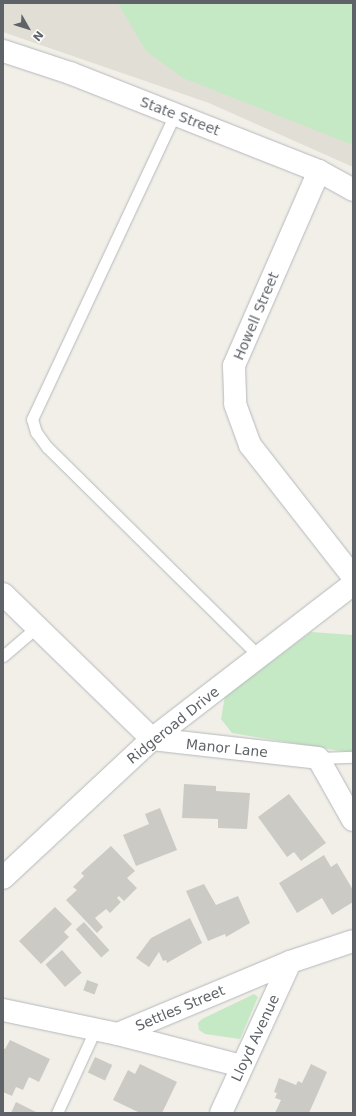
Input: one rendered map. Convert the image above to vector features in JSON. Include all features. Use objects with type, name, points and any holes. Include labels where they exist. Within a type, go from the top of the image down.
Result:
[{"type":"street","name":"State Street","points":[[4,54],[70,73],[319,171],[353,190]]},
{"type":"street","name":"Howell Street","points":[[319,171],[234,366],[235,404],[250,445],[353,577]]},
{"type":"street","name":"Ridgeroad Drive","points":[[3,878],[152,739],[353,584]]},
{"type":"street","points":[[3,594],[152,739]]},
{"type":"street","name":"Manor Lane","points":[[152,739],[318,758]]},
{"type":"street","points":[[318,758],[353,820]]},
{"type":"street","name":"Settles Street","points":[[3,1010],[118,1034],[290,962],[353,941]]},
{"type":"street","name":"Lloyd Avenue","points":[[221,1113],[290,962]]},
{"type":"street","points":[[118,1034],[242,1066]]},
{"type":"lane","points":[[175,114],[32,419],[36,432],[46,447],[260,656]]},
{"type":"lane","points":[[3,656],[37,627]]},
{"type":"lane","points":[[318,758],[353,757]]},
{"type":"lane","points":[[57,1113],[95,1030]]},
{"type":"shaded area","points":[[3,3],[353,3],[353,167],[209,103],[3,32]]},
{"type":"green space","points":[[118,3],[353,3],[353,145],[183,78],[146,51]]},
{"type":"green space","points":[[311,632],[353,635],[353,753],[232,733],[221,719],[225,696]]},
{"type":"green space","points":[[254,994],[258,997],[240,1039],[205,1034],[199,1030],[198,1023],[202,1019]]},
{"type":"building","points":[[184,784],[216,786],[216,791],[250,793],[247,829],[218,828],[218,819],[182,818]]},
{"type":"building","points":[[289,794],[326,843],[301,861],[294,852],[287,857],[258,817]]},
{"type":"building","points":[[160,808],[177,850],[136,866],[123,835],[149,824],[145,814]]},
{"type":"building","points":[[111,846],[135,871],[127,878],[137,888],[124,901],[119,896],[117,898],[121,902],[110,913],[106,909],[95,918],[103,927],[97,933],[66,900],[77,890],[73,887],[84,876],[81,873]]},
{"type":"building","points":[[324,855],[331,867],[337,863],[353,890],[353,902],[332,915],[322,898],[297,913],[279,883]]},
{"type":"building","points":[[204,884],[216,905],[238,896],[250,923],[226,937],[225,934],[208,941],[186,891]]},
{"type":"building","points":[[55,907],[72,924],[64,932],[69,937],[41,964],[19,941]]},
{"type":"building","points":[[190,918],[202,943],[167,963],[166,960],[163,961],[159,952],[149,967],[136,958],[151,938]]},
{"type":"building","points":[[84,922],[109,950],[101,958],[76,929]]},
{"type":"building","points":[[62,950],[82,973],[65,987],[45,964]]},
{"type":"building","points":[[87,980],[98,984],[95,994],[83,990]]},
{"type":"building","points":[[10,1040],[50,1059],[39,1082],[29,1077],[23,1090],[16,1087],[12,1096],[3,1092],[3,1048],[5,1049]]},
{"type":"building","points":[[95,1057],[112,1065],[105,1080],[88,1072]]},
{"type":"building","points":[[140,1064],[177,1082],[162,1113],[140,1113],[113,1100],[128,1070],[135,1074]]},
{"type":"building","points":[[311,1064],[327,1072],[309,1113],[275,1113],[281,1100],[275,1098],[277,1093],[274,1092],[279,1078],[296,1085],[298,1081],[302,1083]]},
{"type":"building","points":[[16,1102],[38,1113],[11,1113]]}]
